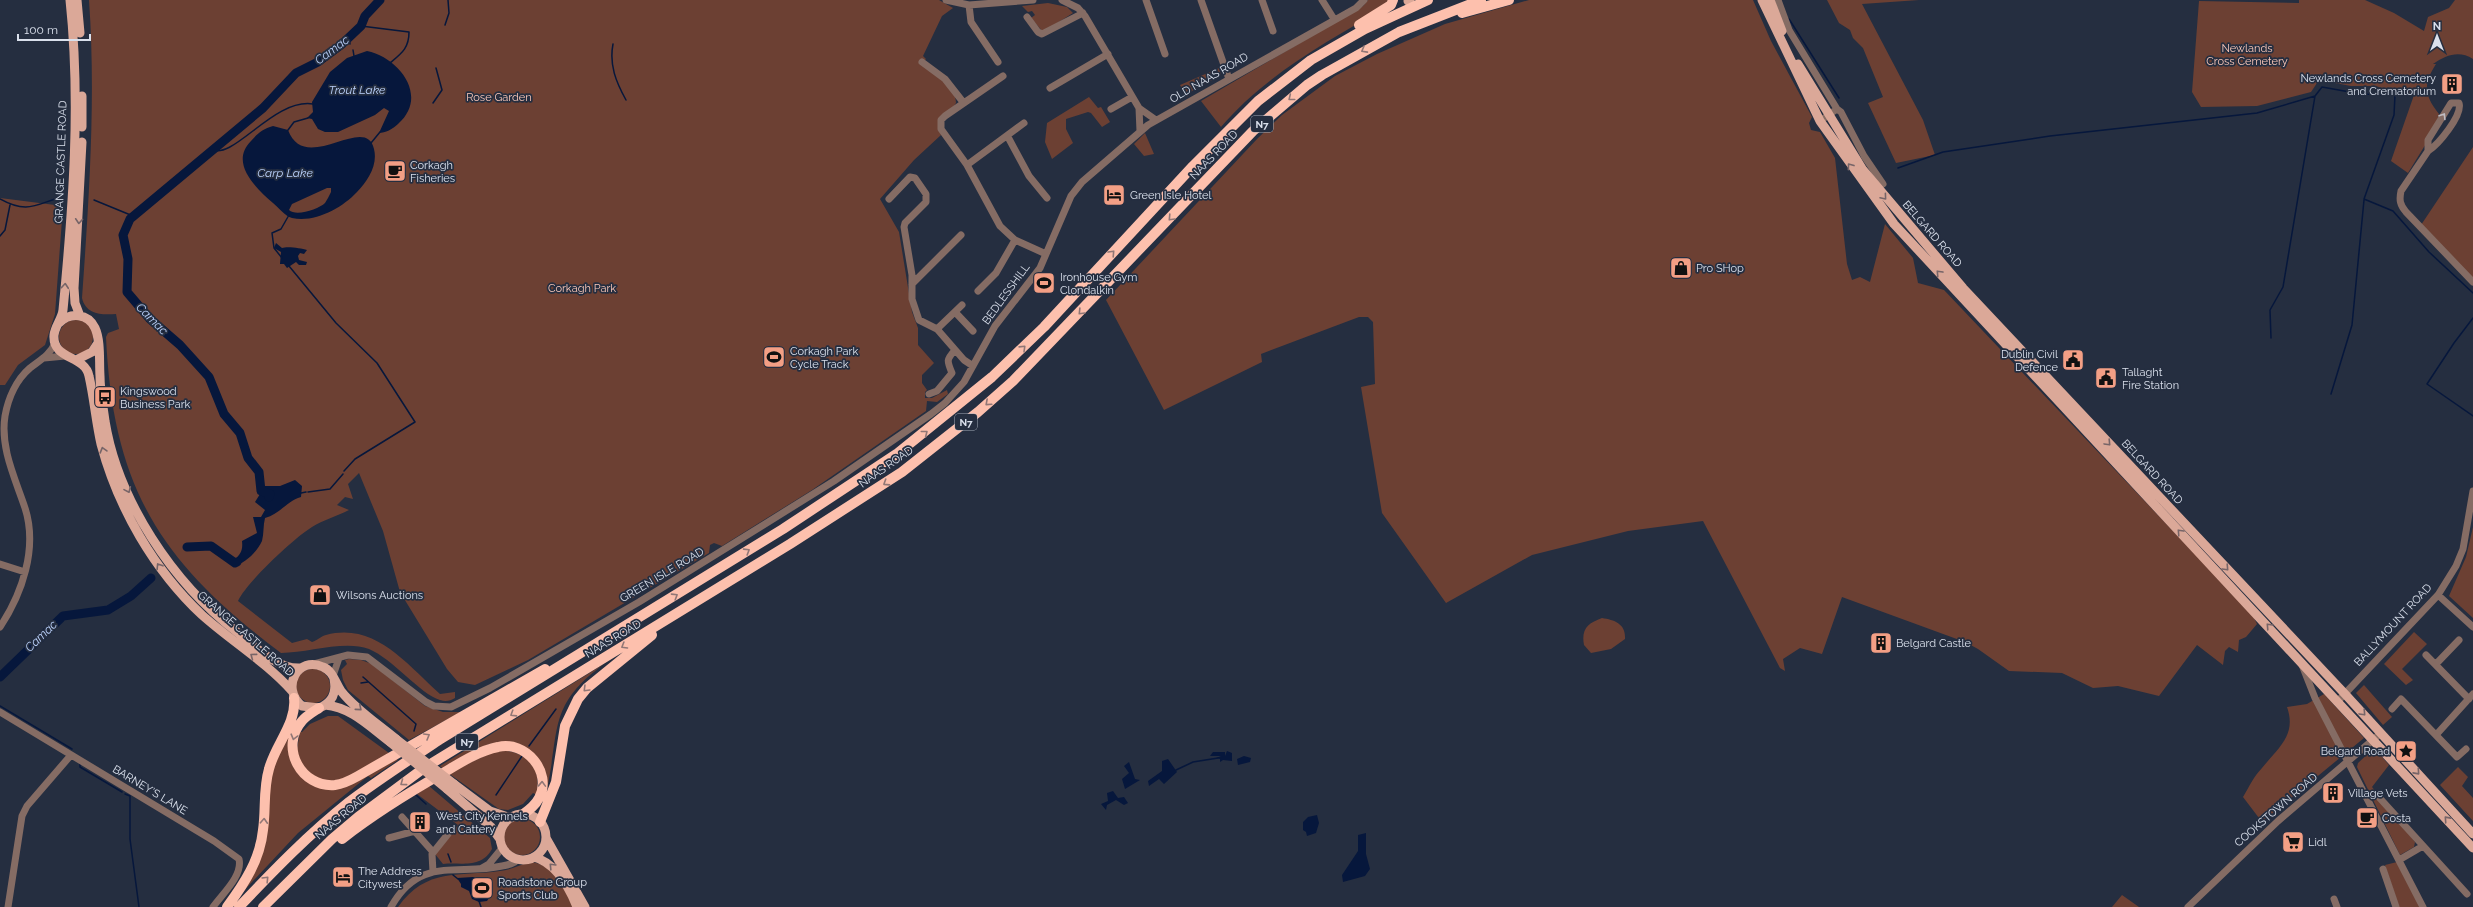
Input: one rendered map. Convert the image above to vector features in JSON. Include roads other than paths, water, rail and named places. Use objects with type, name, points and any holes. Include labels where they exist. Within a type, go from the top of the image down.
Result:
[{"type":"highway","points":[[1311,60],[1331,42],[1391,5],[1392,0]]},
{"type":"highway","points":[[1387,17],[1420,0]]},
{"type":"highway","name":"NAAS ROAD","points":[[239,907],[296,848],[349,803],[439,740],[642,617],[868,475],[957,407],[992,377],[1044,327],[1242,116],[1258,101],[1311,60],[1387,17],[1428,0]]},
{"type":"highway","name":"NAAS ROAD","points":[[263,907],[305,863],[353,821],[424,768],[681,611],[902,472],[973,416],[1013,381],[1055,339],[1253,131],[1322,75],[1399,32],[1431,18],[1481,0]]},
{"type":"highway","points":[[1399,32],[1509,0]]},
{"type":"highway","name":"N7","points":[[540,822],[556,782],[565,726],[578,699],[587,688],[681,611]]},
{"type":"highway","name":"N7","points":[[322,707],[298,727],[293,743],[294,758],[305,775],[324,785],[335,785],[358,776],[490,699],[642,617]]},
{"type":"highway","points":[[227,907],[242,887],[257,858],[263,833],[269,770],[293,715],[293,695]]},
{"type":"highway","name":"N7","points":[[272,898],[329,849],[375,814],[447,770],[499,746],[517,748],[532,757],[539,766],[543,779],[541,793],[534,806],[522,814]]},
{"type":"main road","name":"GRANGE CASTLE ROAD","points":[[55,343],[55,330],[64,303],[76,149],[76,75],[70,0]]},
{"type":"main road","name":"GRANGE CASTLE ROAD","points":[[77,0],[82,73],[82,150],[74,288],[75,303],[80,316],[88,319],[95,327],[98,343],[100,391],[110,443],[142,521],[165,559],[187,586],[232,629],[276,662],[293,669],[314,664],[325,668],[334,677],[348,699],[393,741]]},
{"type":"main road","name":"BELGARD ROAD","points":[[1763,0],[1820,121],[1841,153],[1894,224],[2344,694],[2473,848]]},
{"type":"main road","name":"BELGARD ROAD","points":[[1770,0],[1784,37],[1806,78],[1833,111],[1849,148],[1882,195],[2067,404],[2338,701],[2378,736],[2473,834]]},
{"type":"main road","name":"BELGARD ROAD","points":[[1806,78],[1807,85],[1820,109],[1820,121]]},
{"type":"main road","name":"BELGARD ROAD","points":[[1833,111],[1828,122],[1841,153]]},
{"type":"main road","points":[[58,324],[68,317],[80,316]]},
{"type":"main road","points":[[55,343],[65,356]]},
{"type":"main road","points":[[76,360],[92,352],[98,343]]},
{"type":"main road","name":"GRANGE CASTLE ROAD","points":[[65,356],[76,360],[89,373],[102,446],[122,502],[164,573],[201,613],[268,668],[293,695],[308,708],[338,706],[348,711],[393,741],[450,786],[490,811],[511,818]]},
{"type":"main road","name":"GRANGE CASTLE ROAD","points":[[293,695],[293,678],[301,668]]},
{"type":"main road","points":[[322,707],[334,694],[334,677]]},
{"type":"main road","name":"GRANGE CASTLE ROAD","points":[[450,786],[491,827],[502,843]]},
{"type":"main road","points":[[577,907],[555,869],[546,861],[534,857],[518,859],[509,855],[502,843],[503,827],[511,818],[522,814],[532,816],[540,822],[546,838],[585,907]]},
{"type":"main road","points":[[534,857],[541,851],[546,838]]},
{"type":"street","points":[[946,0],[967,5],[1033,0]]},
{"type":"street","points":[[1062,0],[1070,3],[1083,13],[1139,108],[1156,120]]},
{"type":"street","points":[[1146,0],[1165,54]]},
{"type":"street","points":[[1201,0],[1229,79]]},
{"type":"street","points":[[1262,0],[1273,31]]},
{"type":"street","points":[[1322,0],[1334,20]]},
{"type":"street","name":"OLD NAAS ROAD","points":[[1075,190],[1140,131],[1156,120],[1356,8],[1364,0]]},
{"type":"street","name":"BELGARD ROAD","points":[[1778,0],[1789,30],[1833,111],[1841,112],[1864,156],[1883,184]]},
{"type":"street","points":[[967,5],[971,22],[998,62]]},
{"type":"street","points":[[1027,17],[1038,32],[1042,34],[1083,13]]},
{"type":"street","points":[[1050,88],[1108,54]]},
{"type":"street","points":[[922,62],[945,79],[963,102]]},
{"type":"street","points":[[1003,76],[963,102],[941,120],[940,124],[943,133],[967,165],[996,220],[1015,240],[1046,254]]},
{"type":"street","points":[[1111,109],[1132,97]]},
{"type":"street","points":[[2428,151],[2428,140],[2451,103],[2459,103],[2460,111],[2437,146],[2428,151],[2401,191],[2400,205],[2473,282]]},
{"type":"street","points":[[1139,108],[1140,131]]},
{"type":"street","points":[[1820,121],[1833,111]]},
{"type":"street","points":[[967,165],[1008,137],[1024,124]]},
{"type":"street","points":[[1008,137],[1029,176],[1047,198]]},
{"type":"street","points":[[889,199],[910,177],[915,178],[926,194],[926,202],[905,223],[904,227],[912,284],[912,299],[919,320],[937,329],[973,366]]},
{"type":"street","name":"BEDLESSHILL","points":[[973,366],[995,326],[1032,280],[1046,254],[1075,190]]},
{"type":"street","points":[[912,284],[933,265],[937,256],[960,235]]},
{"type":"street","points":[[978,291],[996,273],[1015,240]]},
{"type":"street","points":[[937,329],[962,304]]},
{"type":"street","points":[[955,312],[972,331]]},
{"type":"street","points":[[0,627],[13,605],[25,572],[28,546],[27,522],[6,449],[5,417],[10,398],[18,381],[29,369],[44,358],[55,343]]},
{"type":"street","points":[[929,394],[937,391],[952,372],[947,363],[948,358],[956,350]]},
{"type":"street","points":[[44,358],[65,356]]},
{"type":"street","name":"GREEN ISLE ROAD","points":[[314,664],[352,654],[367,657],[426,702],[442,707],[460,704],[645,598],[834,481],[945,403],[964,382],[973,366]]},
{"type":"street","name":"BALLYMOUNT ROAD","points":[[2338,701],[2438,595],[2456,566],[2463,549],[2473,491]]},
{"type":"street","points":[[0,564],[25,572]]},
{"type":"street","points":[[2438,595],[2473,627]]},
{"type":"street","points":[[2436,664],[2459,640]]},
{"type":"street","points":[[2296,655],[2315,698],[2423,907]]},
{"type":"street","points":[[2426,655],[2471,697],[2436,735]]},
{"type":"street","points":[[334,677],[339,658]]},
{"type":"street","points":[[2392,709],[2401,699],[2458,757],[2466,749]]},
{"type":"street","name":"BARNEY'S LANE","points":[[0,712],[214,841],[239,859],[240,864],[237,874],[213,907]]},
{"type":"street","name":"COOKSTOWN ROAD","points":[[2188,907],[2278,821],[2378,736]]},
{"type":"street","points":[[8,907],[22,816],[27,806],[71,755]]},
{"type":"street","points":[[2376,794],[2467,894]]},
{"type":"street","points":[[402,817],[433,852]]},
{"type":"street","points":[[389,838],[415,831]]},
{"type":"street","points":[[433,872],[431,859],[433,852],[448,834]]},
{"type":"street","points":[[482,868],[493,861],[502,843]]},
{"type":"street","points":[[2399,860],[2423,846]]},
{"type":"street","points":[[391,907],[408,886],[433,872],[453,868],[495,868],[515,863],[518,859]]},
{"type":"street","points":[[2383,869],[2396,907]]},
{"type":"street","points":[[2334,899],[2337,907]]},
{"type":"water","name":"Trout Lake","points":[[367,51],[379,55],[390,62],[399,70],[406,80],[411,91],[411,102],[407,113],[394,128],[381,133],[379,133],[389,111],[384,108],[375,115],[338,132],[325,132],[318,129],[312,119],[307,118],[313,112],[312,102],[330,72],[347,58]]},
{"type":"water","name":"Carp Lake","points":[[273,126],[288,130],[296,143],[307,147],[321,146],[360,137],[369,139],[374,149],[375,161],[368,178],[351,198],[344,204],[328,213],[301,219],[289,217],[259,190],[247,175],[244,166],[243,158],[245,149],[263,130]],"holes":[[[327,188],[331,188],[331,192],[325,203],[318,208],[297,213],[289,210],[292,204]]]},
{"type":"water","points":[[276,243],[282,248],[287,247],[307,250],[304,254],[300,253],[298,256],[299,260],[307,262],[306,265],[299,265],[296,262],[287,268],[284,264],[280,264],[281,252],[274,248]]},
{"type":"water","points":[[295,480],[302,486],[301,497],[292,501],[275,514],[265,518],[263,538],[260,545],[246,560],[233,566],[228,557],[234,560],[241,552],[242,541],[257,533],[253,517],[261,517],[265,510],[255,502],[265,486],[280,486]]},
{"type":"water","points":[[1227,751],[1232,753],[1232,761],[1223,760],[1220,762],[1220,759],[1216,758],[1221,756],[1210,756],[1213,752],[1225,752],[1225,756]]},
{"type":"water","points":[[1244,756],[1251,758],[1250,762],[1238,765],[1237,759]]},
{"type":"water","points":[[1168,759],[1177,772],[1164,784],[1159,779],[1149,786],[1148,781],[1162,771],[1162,761]]},
{"type":"water","points":[[1129,762],[1135,779],[1140,780],[1125,789],[1122,779],[1129,773],[1124,766]]},
{"type":"water","points":[[1113,791],[1118,798],[1124,797],[1128,803],[1124,805],[1116,800],[1107,805],[1106,810],[1101,804],[1108,801],[1107,793]]},
{"type":"water","points":[[1317,815],[1319,823],[1316,833],[1307,836],[1306,832],[1303,830],[1303,822],[1308,817]]},
{"type":"water","points":[[1366,833],[1366,854],[1370,869],[1365,876],[1343,882],[1342,875],[1358,851],[1358,835]]},
{"type":"water","points":[[473,877],[480,879],[490,888],[491,895],[487,901],[479,902],[472,899],[469,891],[461,887],[461,884],[457,878]]},
{"type":"waterway","name":"Camac","points":[[269,497],[270,494],[261,491],[259,472],[248,458],[240,433],[224,414],[209,377],[180,345],[150,319],[127,292],[128,259],[123,235],[130,219],[263,108],[296,73],[318,62],[341,45],[361,26],[365,16],[380,0]]},
{"type":"waterway","points":[[445,25],[449,13],[448,0]]},
{"type":"waterway","points":[[1789,19],[1839,98]]},
{"type":"waterway","name":"Camac","points":[[361,26],[409,32],[408,42],[404,50],[390,63]]},
{"type":"waterway","name":"Camac","points":[[349,37],[350,44]]},
{"type":"waterway","points":[[613,44],[612,59],[614,73],[626,100]]},
{"type":"waterway","points":[[353,50],[354,56]]},
{"type":"waterway","points":[[433,103],[442,90],[436,68]]},
{"type":"waterway","points":[[2271,338],[2270,310],[2283,287],[2315,96],[2322,87],[2361,94],[2395,95],[2394,115],[2364,199],[2393,211],[2429,252],[2473,293]]},
{"type":"waterway","points":[[1898,168],[1943,152],[2050,136],[2257,113],[2315,96]]},
{"type":"waterway","name":"Camac","points":[[211,149],[220,151],[231,147],[283,110],[298,105],[313,104]]},
{"type":"waterway","name":"Camac","points":[[288,130],[294,122],[308,118]]},
{"type":"waterway","name":"Camac","points":[[371,143],[380,132]]},
{"type":"waterway","points":[[0,199],[9,204],[31,207],[61,197]]},
{"type":"waterway","points":[[94,200],[133,216]]},
{"type":"waterway","points":[[2331,394],[2352,325],[2364,200]]},
{"type":"waterway","points":[[0,236],[5,230],[10,205]]},
{"type":"waterway","name":"Camac","points":[[282,258],[274,248],[272,233],[281,229],[289,215]]},
{"type":"waterway","name":"Camac","points":[[289,266],[336,323],[377,363],[415,422],[355,459],[344,471]]},
{"type":"waterway","points":[[2473,318],[2454,343],[2427,384],[2473,416]]},
{"type":"waterway","name":"Camac","points":[[308,492],[330,489],[343,474]]},
{"type":"waterway","name":"Camac","points":[[301,493],[306,492]]},
{"type":"waterway","name":"Camac","points":[[187,547],[211,546],[235,563],[237,562]]},
{"type":"waterway","name":"Camac","points":[[0,677],[63,616],[108,610],[131,596],[151,578]]},
{"type":"waterway","points":[[363,677],[416,724],[414,731]]},
{"type":"waterway","points":[[361,683],[368,682]]},
{"type":"waterway","points":[[0,706],[72,749]]},
{"type":"waterway","points":[[529,746],[556,709]]},
{"type":"waterway","points":[[496,795],[522,756]]},
{"type":"waterway","points":[[1176,770],[1193,762],[1218,758]]},
{"type":"waterway","points":[[80,764],[80,767],[122,792]]},
{"type":"waterway","points":[[125,794],[130,796],[130,839],[139,907]]},
{"type":"waterway","points":[[416,795],[426,804]]},
{"type":"waterway","points":[[448,854],[451,862]]},
{"type":"waterway","points":[[453,875],[458,879]]},
{"type":"waterway","points":[[479,901],[481,907]]},
{"type":"place","name":"Newlands Cross Cemetery and Crematorium","points":[[2452,84]]},
{"type":"place","name":"Corkagh Fisheries","points":[[395,171]]},
{"type":"place","name":"Green Isle Hotel","points":[[1114,195]]},
{"type":"place","name":"Pro SHop","points":[[1681,268]]},
{"type":"place","name":"Ironhouse Gym Clondalkin","points":[[1044,283]]},
{"type":"place","name":"Corkagh Park Cycle Track","points":[[774,357]]},
{"type":"place","name":"Dublin Civil Defence","points":[[2073,360]]},
{"type":"place","name":"Tallaght Fire Station","points":[[2106,378]]},
{"type":"place","name":"Kingswood Business Park","points":[[105,397]]},
{"type":"place","name":"Wilsons Auctions","points":[[320,595]]},
{"type":"place","name":"Belgard Castle","points":[[1881,643]]},
{"type":"place","name":"Belgard Road","points":[[2406,751]]},
{"type":"place","name":"Village Vets","points":[[2333,793]]},
{"type":"place","name":"Costa","points":[[2367,818]]},
{"type":"place","name":"West City Kennels and Cattery","points":[[420,822]]},
{"type":"place","name":"Lidl","points":[[2293,842]]},
{"type":"place","name":"The Address Citywest","points":[[343,877]]},
{"type":"place","name":"Roadstone Group Sports Club","points":[[482,888]]},
{"type":"park label","name":"Newlands Cross Cemetery","points":[[2247,54]]},
{"type":"park label","name":"Rose Garden","points":[[499,97]]},
{"type":"park label","name":"Corkagh Park","points":[[582,288]]}]
